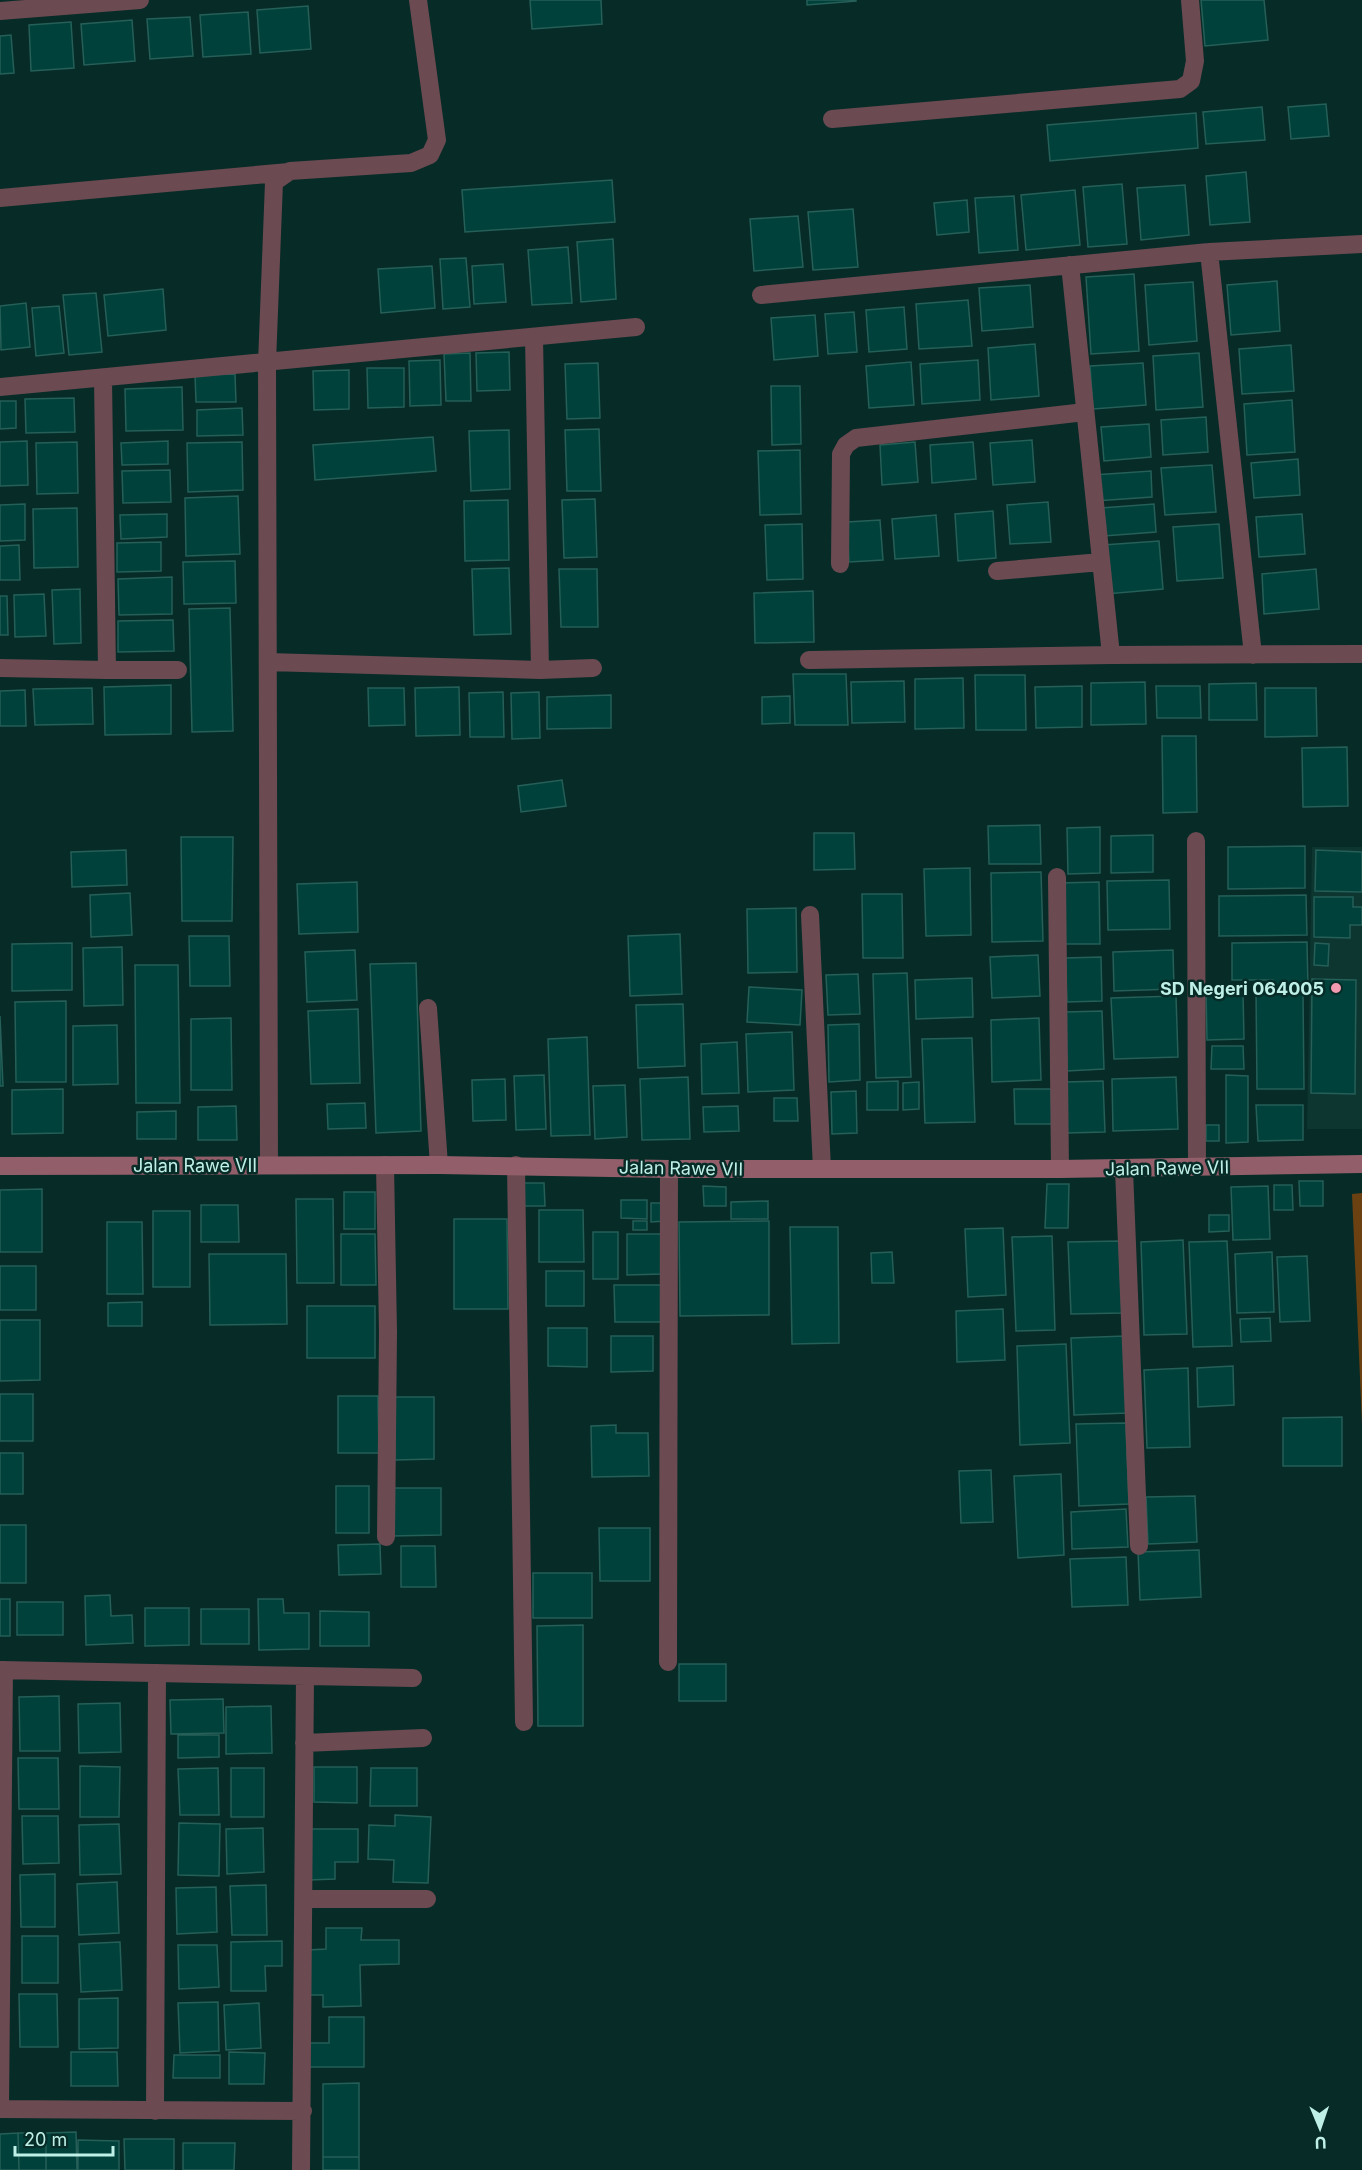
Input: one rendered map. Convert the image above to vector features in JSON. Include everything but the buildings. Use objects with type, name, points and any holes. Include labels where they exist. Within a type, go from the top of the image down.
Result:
[{"type":"main road","name":"Jalan Rawe VII","points":[[0,1166],[516,1165],[669,1169],[1124,1169],[1362,1164]]},
{"type":"street","points":[[0,11],[140,0]]},
{"type":"street","points":[[0,198],[290,171],[411,163],[430,155],[437,140],[417,0]]},
{"type":"street","points":[[832,119],[1180,89],[1191,81],[1195,61],[1190,0]]},
{"type":"street","points":[[268,1165],[267,363],[274,182],[290,171]]},
{"type":"street","points":[[761,296],[1209,252],[1362,244]]},
{"type":"street","points":[[1209,252],[1253,655]]},
{"type":"street","points":[[1070,265],[1111,655]]},
{"type":"street","points":[[0,387],[636,327]]},
{"type":"street","points":[[534,337],[540,670]]},
{"type":"street","points":[[103,378],[107,670]]},
{"type":"street","points":[[840,564],[841,454],[846,445],[856,438],[1085,412]]},
{"type":"street","points":[[997,571],[1101,562]]},
{"type":"street","points":[[809,660],[1362,654]]},
{"type":"street","points":[[268,662],[540,670],[593,668]]},
{"type":"street","points":[[0,668],[178,670]]},
{"type":"street","points":[[1196,841],[1197,1167]]},
{"type":"street","points":[[1057,877],[1060,1169]]},
{"type":"street","points":[[810,915],[822,1169]]},
{"type":"street","points":[[428,1008],[439,1165]]},
{"type":"street","points":[[385,1165],[388,1332],[386,1537]]},
{"type":"street","points":[[516,1165],[524,1722]]},
{"type":"street","points":[[668,1662],[669,1169]]},
{"type":"street","points":[[1124,1169],[1139,1546]]},
{"type":"street","points":[[303,2111],[0,2109],[2,1670],[413,1678]]},
{"type":"street","points":[[155,2110],[157,1673]]},
{"type":"street","points":[[301,2170],[305,1676]]},
{"type":"street","points":[[304,1743],[423,1738]]},
{"type":"street","points":[[304,1899],[427,1899]]},
{"type":"shaded area","name":"SD Negeri 064005","points":[[1312,847],[1362,847],[1362,1129],[1307,1129]]},
{"type":"shaded area","points":[[1362,1193],[1362,1424],[1352,1194]]},
{"type":"place","name":"SD Negeri 064005","points":[[1336,988]]}]
